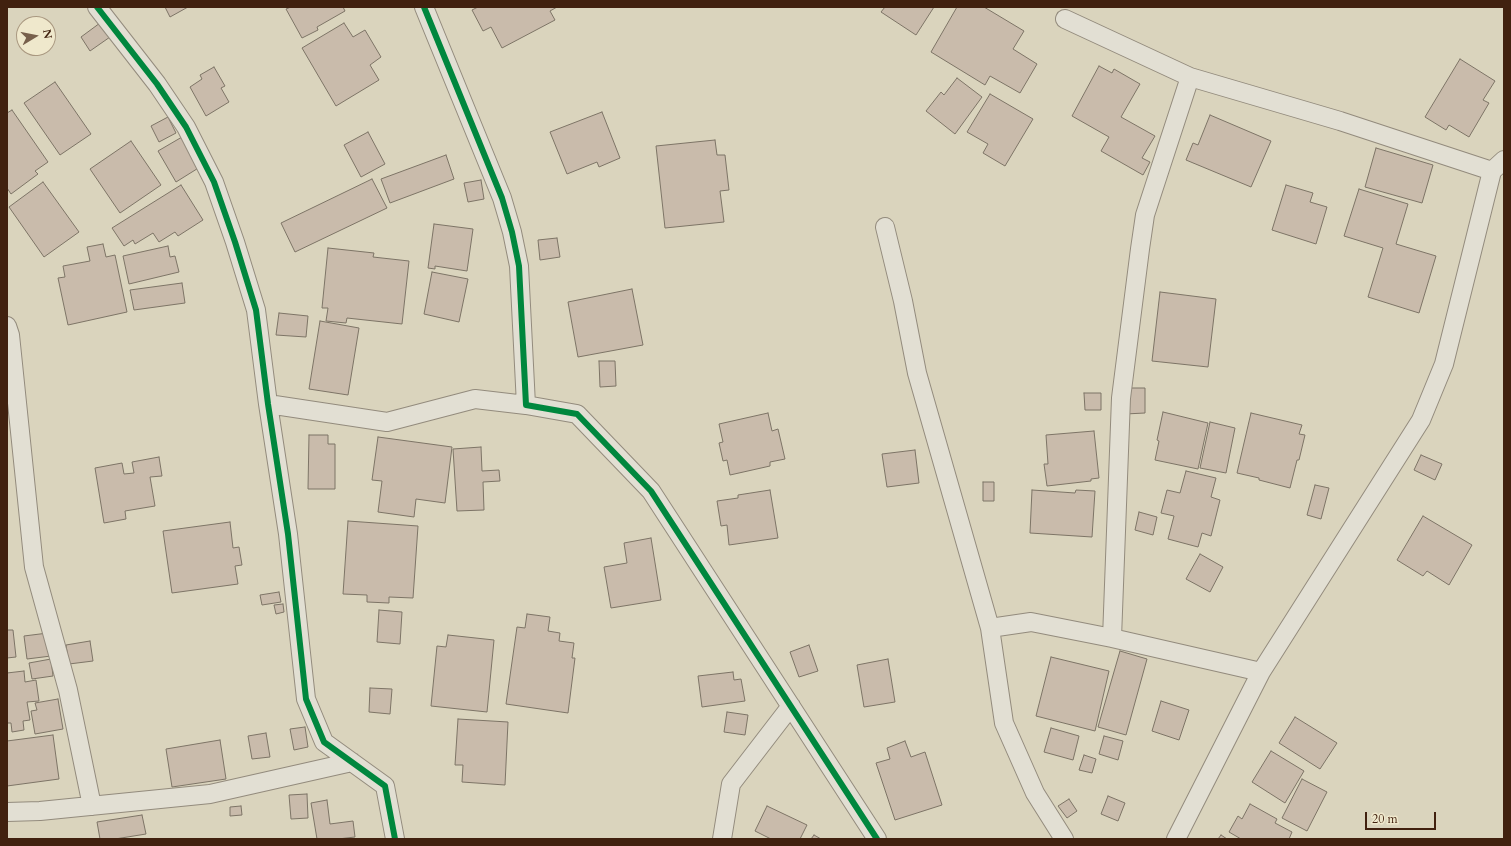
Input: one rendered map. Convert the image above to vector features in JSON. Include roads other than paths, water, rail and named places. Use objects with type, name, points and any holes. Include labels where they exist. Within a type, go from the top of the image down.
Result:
[{"type":"street","points":[[97,7],[157,84],[186,127],[214,182],[235,242],[256,310],[268,404],[288,534],[306,699],[324,742],[385,786],[395,839]]},
{"type":"street","points":[[424,7],[502,198],[512,232],[519,266],[526,404]]},
{"type":"street","points":[[1065,19],[1190,77],[1498,166],[1444,364],[1421,420],[1261,672],[1176,839]]},
{"type":"street","points":[[1112,638],[1121,398],[1140,249],[1145,215],[1190,77]]},
{"type":"street","points":[[885,227],[903,301],[917,373],[990,628],[1004,723],[1035,793],[1064,839]]},
{"type":"street","points":[[7,326],[10,335],[34,567],[68,690],[92,806]]},
{"type":"street","points":[[268,404],[387,422],[475,399],[526,404],[577,414],[651,491],[877,839]]},
{"type":"street","points":[[990,628],[1031,622],[1112,638],[1261,672]]},
{"type":"street","points":[[722,839],[732,784],[791,706]]},
{"type":"street","points":[[7,812],[40,811],[210,794],[352,762]]}]
